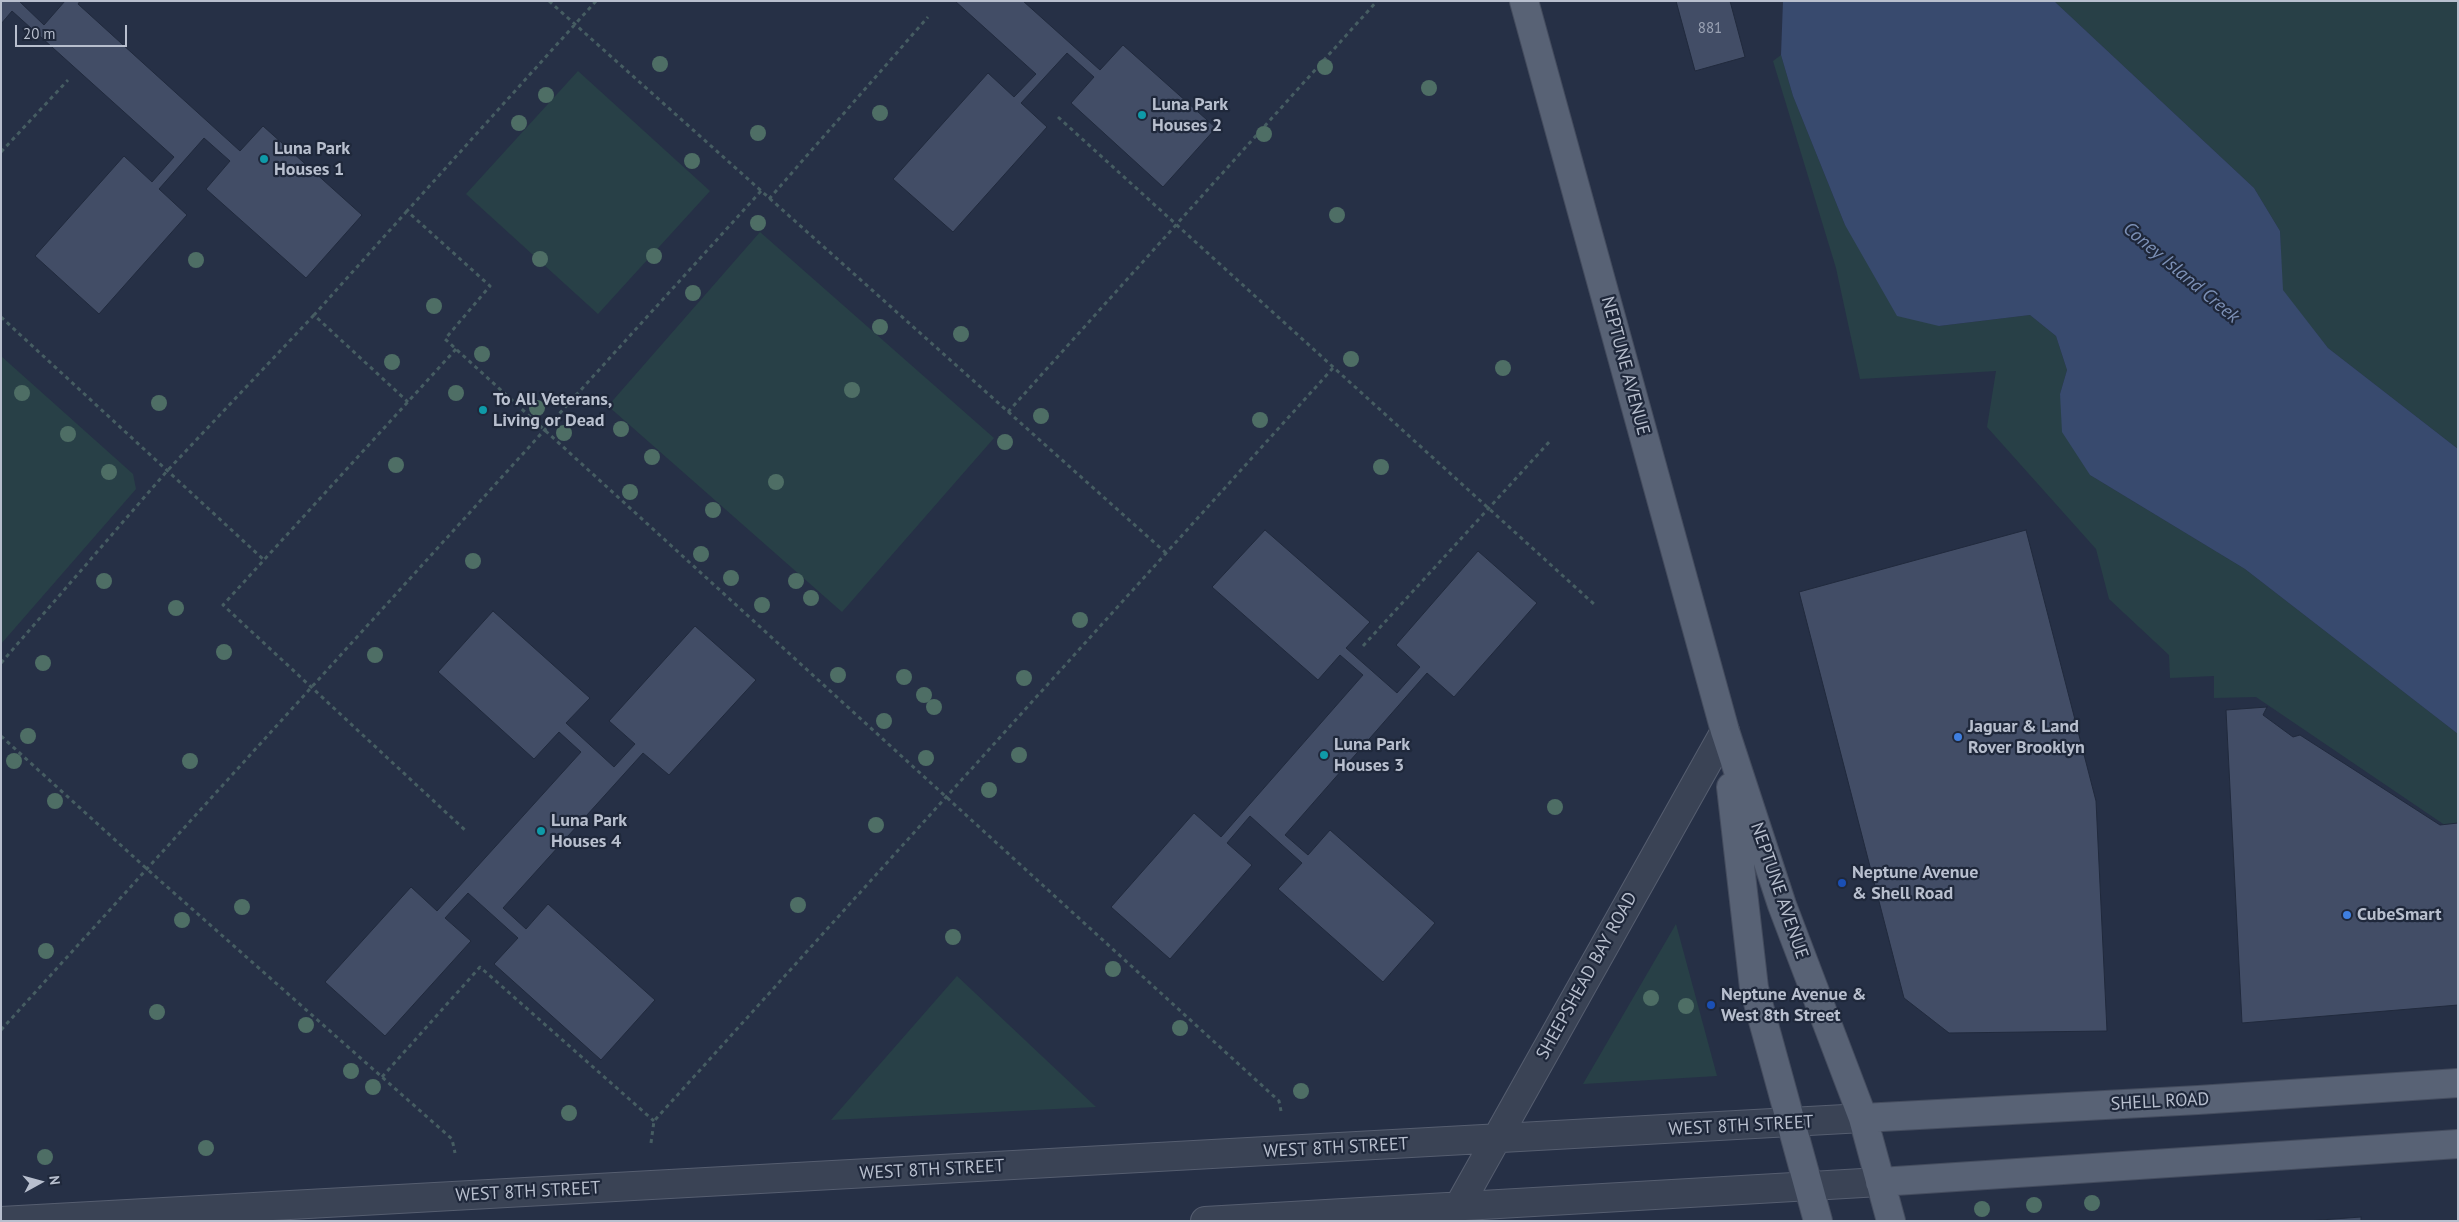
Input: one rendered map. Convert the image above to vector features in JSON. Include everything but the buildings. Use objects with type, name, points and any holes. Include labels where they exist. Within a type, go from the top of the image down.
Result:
[{"type":"main road","name":"NEPTUNE AVENUE","points":[[1524,1],[1725,731],[1782,905],[1863,1118],[1891,1221]]},
{"type":"main road","name":"NEPTUNE AVENUE","points":[[1725,731],[1754,988],[1818,1221]]},
{"type":"main road","name":"SHELL ROAD","points":[[1863,1118],[2198,1100],[2458,1083]]},
{"type":"main road","points":[[1880,1182],[2458,1144]]},
{"type":"street","name":"SHEEPSHEAD BAY ROAD","points":[[1454,1214],[1653,855],[1725,731]]},
{"type":"street","name":"WEST 8TH STREET","points":[[1,1220],[1863,1118]]},
{"type":"street","points":[[1205,1221],[1454,1214],[1880,1182]]},
{"type":"path","points":[[549,1],[1166,553]]},
{"type":"path","points":[[1,663],[167,471],[314,315],[596,1]]},
{"type":"path","points":[[1008,412],[1377,1]]},
{"type":"path","points":[[769,199],[928,16]]},
{"type":"path","points":[[1,152],[68,80]]},
{"type":"path","points":[[1058,117],[1595,605]]},
{"type":"path","points":[[1,1030],[761,191]]},
{"type":"path","points":[[407,212],[490,286],[445,339],[1279,1101],[1280,1111]]},
{"type":"path","points":[[314,315],[408,402]]},
{"type":"path","points":[[1,317],[264,560]]},
{"type":"path","points":[[456,349],[224,606],[466,831]]},
{"type":"path","points":[[651,1143],[654,1121],[1333,368]]},
{"type":"path","points":[[1363,646],[1551,440]]},
{"type":"path","points":[[1,736],[147,869],[452,1139],[455,1153]]},
{"type":"path","points":[[382,1077],[480,967],[654,1121]]},
{"type":"shaded area","points":[[2054,1],[2458,1],[2458,449],[2328,348],[2282,290],[2280,231],[2254,188]]},
{"type":"shaded area","points":[[1781,55],[1793,96],[1845,225],[1939,326],[2030,315],[2056,336],[2067,370],[2060,394],[2090,475],[2245,569],[2458,734],[2458,834],[2256,697],[2214,698],[2214,676],[2170,678],[2169,655],[2109,599],[2096,549],[1987,427],[1996,371],[1860,379],[1836,268],[1773,61]]},
{"type":"shaded area","points":[[578,71],[710,191],[598,314],[466,194]]},
{"type":"shaded area","points":[[760,232],[994,438],[842,612],[608,406]]},
{"type":"shaded area","points":[[1,356],[133,474],[136,489],[1,644]]},
{"type":"shaded area","points":[[1676,924],[1717,1076],[1583,1084]]},
{"type":"shaded area","points":[[957,976],[1096,1107],[831,1120]]},
{"type":"water","name":"Coney Island Creek","points":[[1783,1],[2054,1],[2254,188],[2280,231],[2283,290],[2328,348],[2458,449],[2458,734],[2245,569],[2090,475],[2062,432],[2060,394],[2067,370],[2056,336],[2030,315],[1939,326],[1897,316],[1845,225],[1793,96],[1781,55]]},
{"type":"place","name":"Luna Park Houses 2","points":[[1142,115]]},
{"type":"place","name":"Luna Park Houses 1","points":[[264,159]]},
{"type":"place","name":"To All Veterans, Living or Dead","points":[[483,410]]},
{"type":"place","name":"Jaguar & Land Rover Brooklyn","points":[[1958,737]]},
{"type":"place","name":"Luna Park Houses 3","points":[[1324,755]]},
{"type":"place","name":"Luna Park Houses 4","points":[[541,831]]},
{"type":"place","name":"Neptune Avenue & Shell Road","points":[[1842,883]]},
{"type":"place","name":"CubeSmart","points":[[2347,915]]},
{"type":"place","name":"Neptune Avenue & West 8th Street","points":[[1711,1005]]}]
